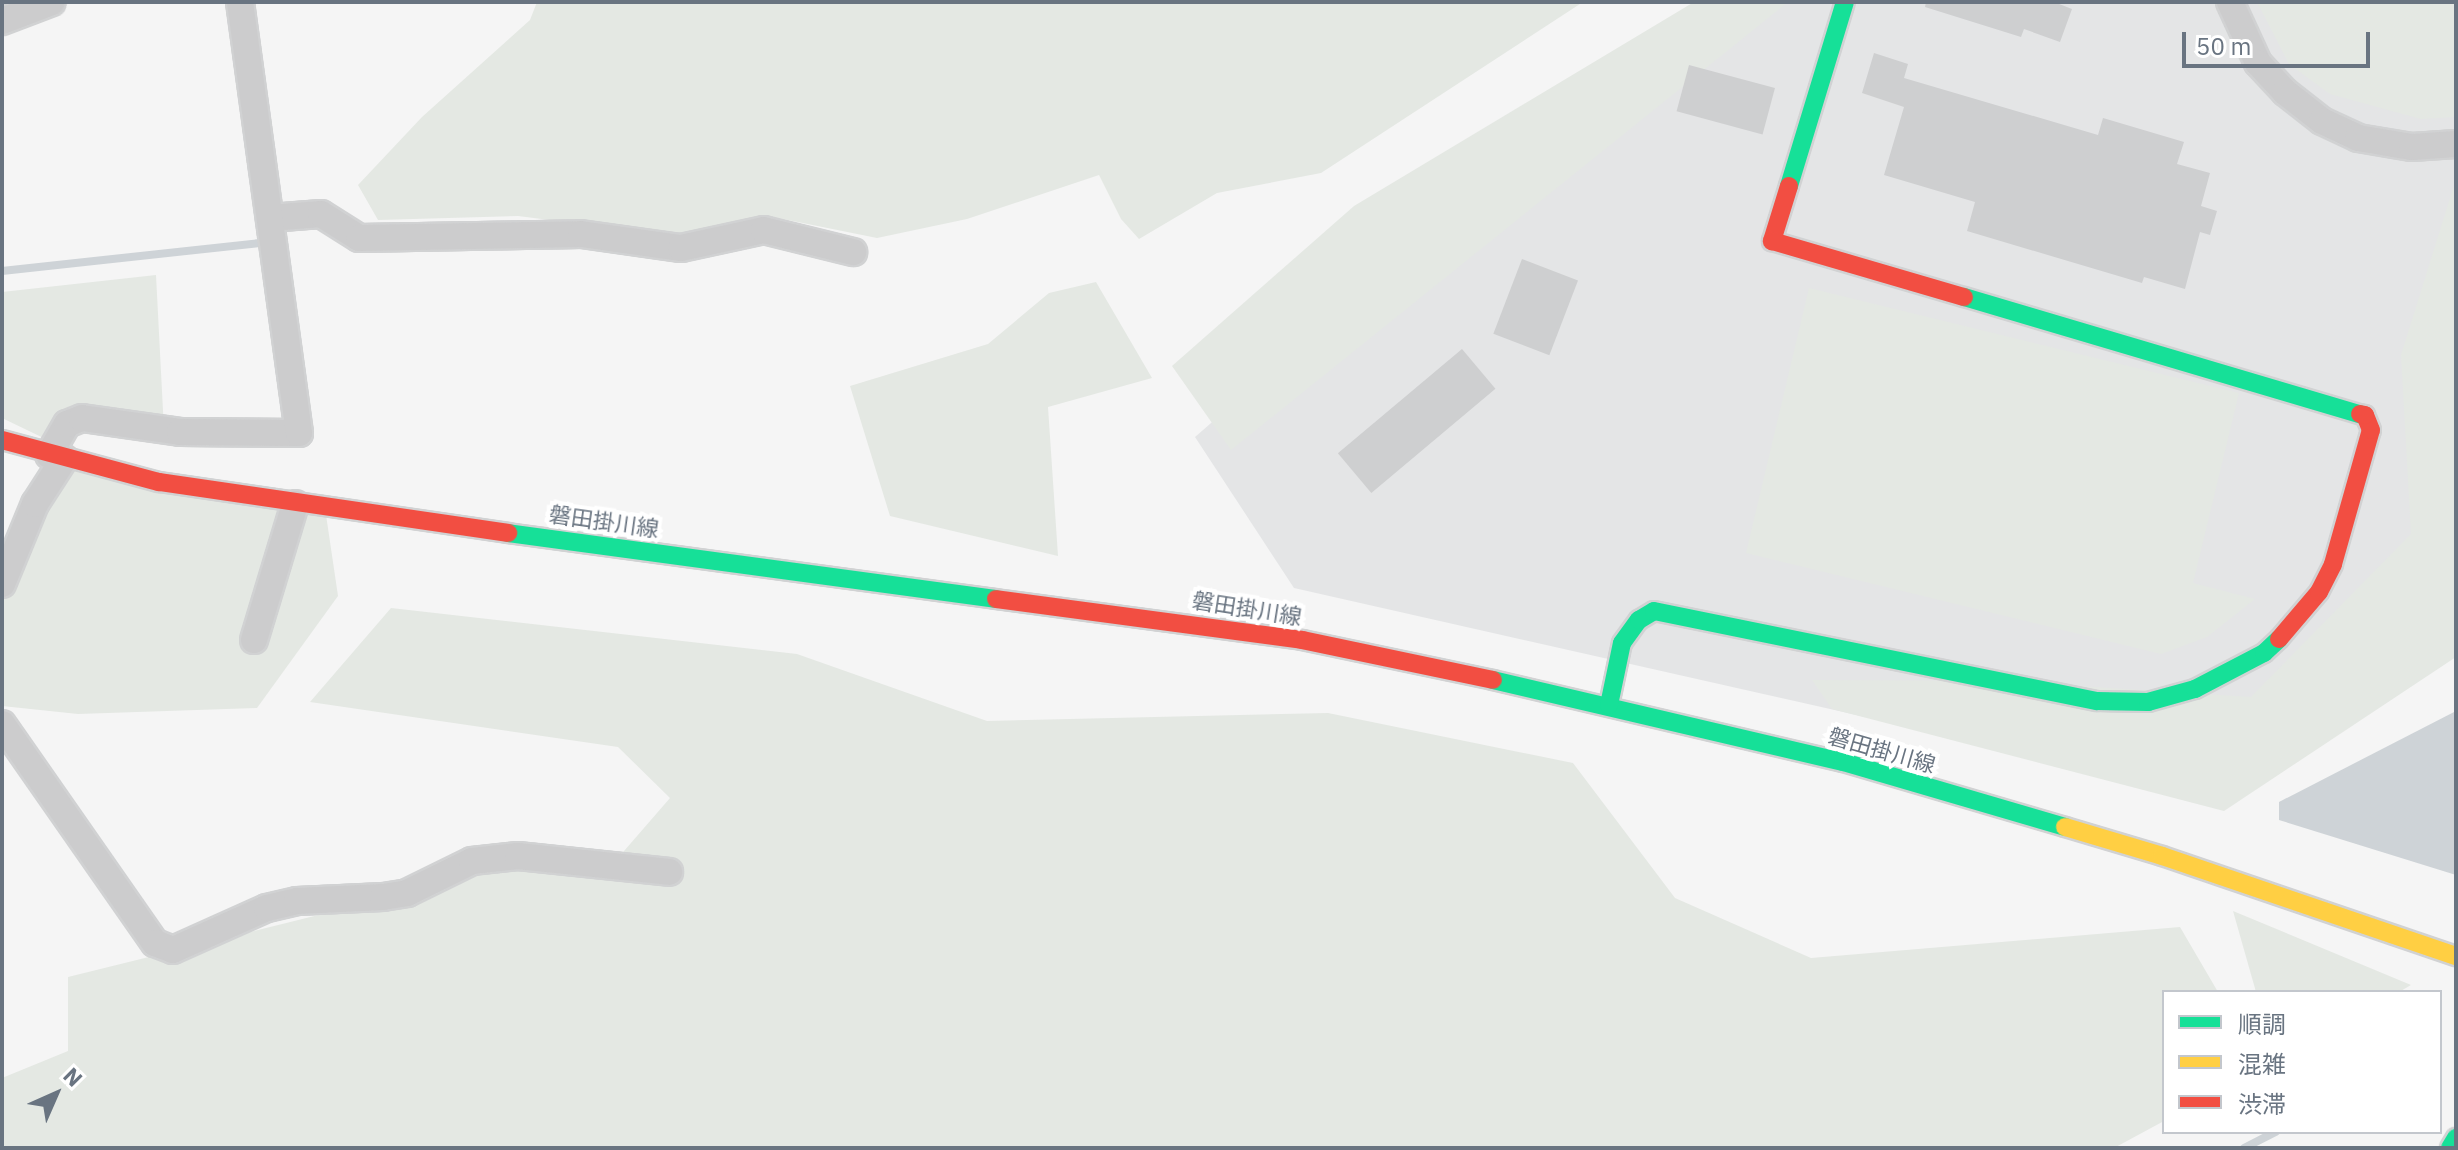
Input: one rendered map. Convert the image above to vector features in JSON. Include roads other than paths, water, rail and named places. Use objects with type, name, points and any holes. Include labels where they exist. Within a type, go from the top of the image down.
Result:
[{"type":"main road","points":[[1609,705],[1622,643],[1639,620],[1654,611],[2097,701],[2148,702],[2195,689],[2264,653],[2292,628],[2319,592],[2333,564],[2371,430],[2365,415],[1772,241],[1845,2]]},
{"type":"main road","name":"磐田掛川線","points":[[2,440],[56,457],[159,482],[295,504],[1302,640],[1609,705],[1843,762],[2162,856],[2456,956]]},
{"type":"main road","points":[[2450,1148],[2456,1138]]},
{"type":"street","points":[[2,21],[52,2]]},
{"type":"street","points":[[2,584],[67,424],[82,418],[180,432],[299,433],[240,2]]},
{"type":"street","points":[[2230,2],[2258,63],[2285,92],[2322,121],[2358,138],[2412,147],[2456,144]]},
{"type":"street","points":[[270,218],[321,214],[359,238],[581,234],[681,248],[764,230],[853,252]]},
{"type":"street","points":[[254,640],[295,504]]},
{"type":"street","points":[[2,724],[155,943],[173,950],[267,908],[297,901],[407,893],[472,861],[518,856],[669,872]]},
{"type":"waterway","points":[[2,271],[259,243]]},
{"type":"waterway","points":[[2244,1148],[2272,1134]]}]
